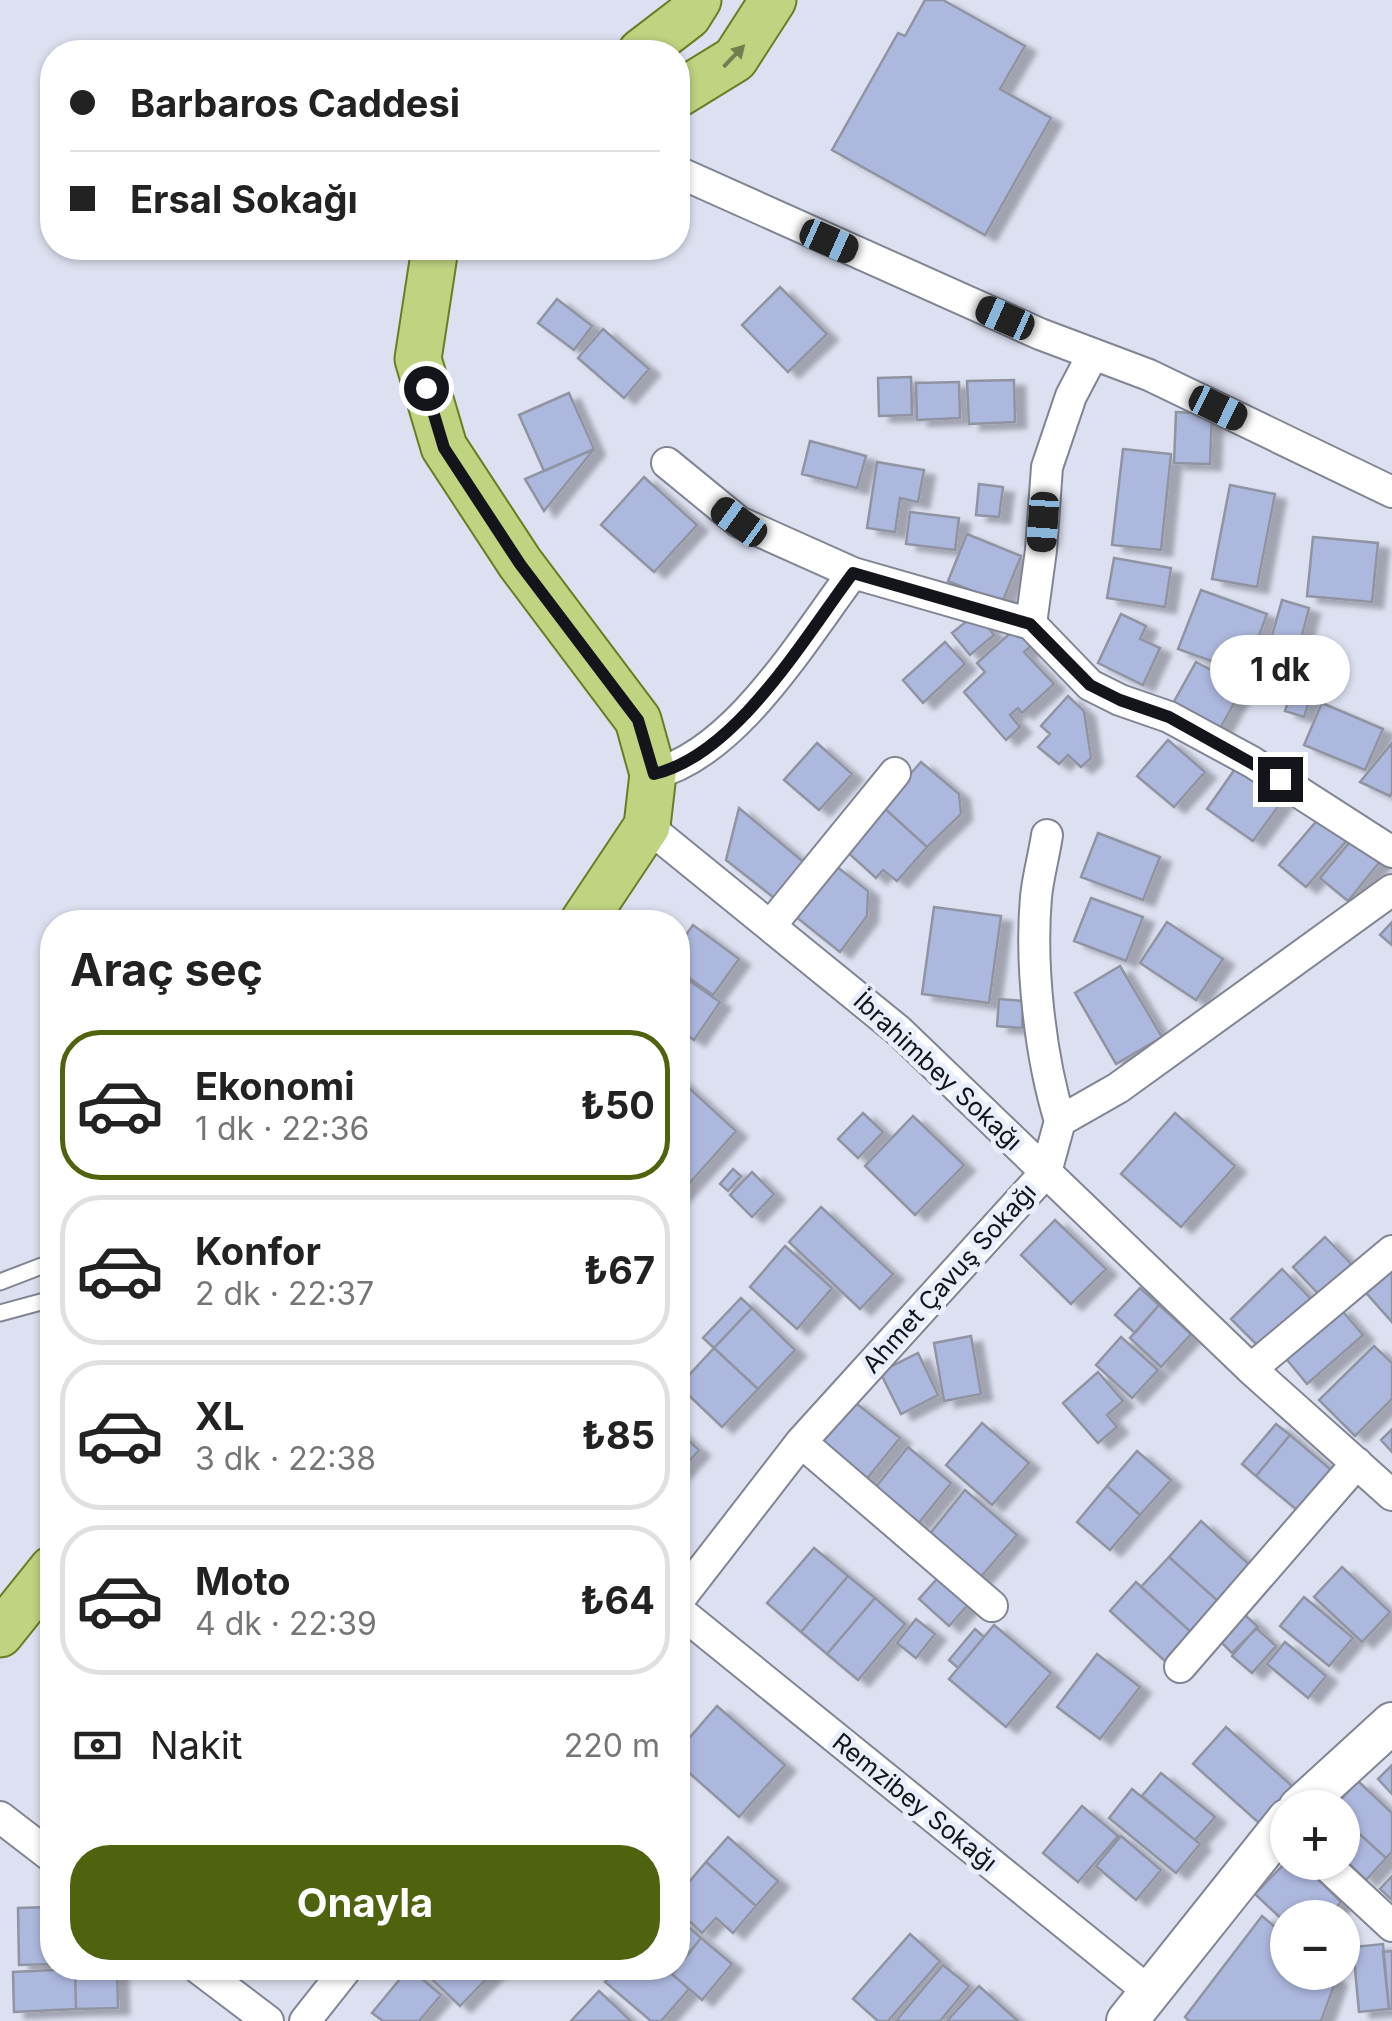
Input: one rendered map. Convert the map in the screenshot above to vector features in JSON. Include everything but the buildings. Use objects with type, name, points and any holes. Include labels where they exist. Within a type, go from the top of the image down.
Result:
[{"type":"main road","points":[[657,40],[688,16],[698,0]]},
{"type":"main road","points":[[690,87],[735,60],[773,0]]},
{"type":"main road","points":[[433,260],[418,358],[444,448],[520,564],[638,720],[654,774],[647,826],[591,910]]},
{"type":"main road","points":[[0,1634],[40,1584]]},
{"type":"street","points":[[690,177],[1040,334],[1149,375],[1392,492]]},
{"type":"street","points":[[1030,624],[1047,467],[1071,396],[1093,354]]},
{"type":"street","points":[[667,462],[739,522],[853,573],[1030,624],[1090,685],[1169,717],[1235,753],[1392,852]]},
{"type":"street","points":[[654,774],[680,768],[742,719],[853,573]]},
{"type":"street","points":[[772,925],[894,773]]},
{"type":"street","name":"İbrahimbey Sokağı","points":[[647,826],[899,1031],[1251,1369],[1392,1495]]},
{"type":"street","points":[[1047,835],[1036,898],[1038,990],[1048,1080],[1060,1121],[1118,1088],[1392,890]]},
{"type":"street","name":"Ahmet Çavuş Sokağı","points":[[690,1585],[801,1442],[1046,1172],[1060,1121]]},
{"type":"street","points":[[1251,1369],[1392,1252]]},
{"type":"street","points":[[801,1442],[992,1606]]},
{"type":"street","points":[[1180,1668],[1357,1463]]},
{"type":"street","name":"Remzibey Sokağı","points":[[690,1620],[1140,2007]]},
{"type":"street","points":[[1321,1790],[1392,1723]]},
{"type":"street","points":[[0,1816],[40,1848]]},
{"type":"street","points":[[1140,2007],[1270,1844]]},
{"type":"street","points":[[1342,1880],[1392,1926]]},
{"type":"street","points":[[214,1980],[268,2021]]},
{"type":"street","points":[[305,2021],[337,1980]]},
{"type":"lane","points":[[0,1282],[40,1267]]},
{"type":"lane","points":[[0,1313],[40,1302]]},
{"type":"route","points":[[426,388],[444,448],[520,564],[638,720],[654,774],[680,768],[742,719],[853,573],[1030,624],[1090,685],[1169,717],[1280,779]]}]
